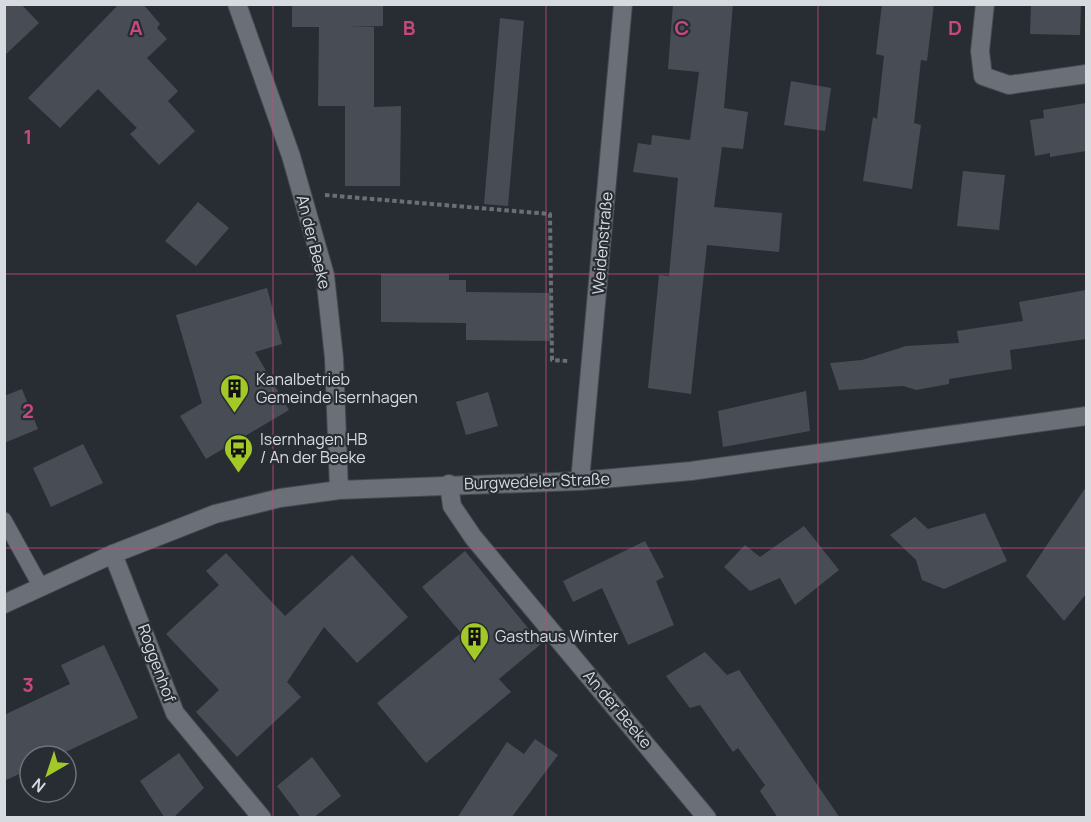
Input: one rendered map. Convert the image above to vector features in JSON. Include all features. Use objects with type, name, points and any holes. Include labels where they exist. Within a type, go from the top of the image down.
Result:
[{"type":"street","name":"An der Beeke","points":[[237,4],[302,192],[325,275],[334,358],[339,490]]},
{"type":"street","name":"Weidenstraße","points":[[580,481],[623,4]]},
{"type":"street","points":[[985,4],[980,51],[983,75],[1009,85],[1086,74]]},
{"type":"street","name":"Burgwedeler Straße","points":[[4,604],[113,554],[214,514],[280,498],[339,490],[449,484],[580,481],[691,471],[1086,416]]},
{"type":"street","name":"An der Beeke","points":[[449,484],[452,506],[473,537],[706,818]]},
{"type":"street","name":"Roggenhof","points":[[113,554],[175,713],[262,818]]},
{"type":"lane","points":[[4,520],[41,587]]},
{"type":"path","points":[[302,192],[550,214],[552,360],[590,363]]},
{"type":"building","points":[[4,4],[21,4],[39,23],[4,56]]},
{"type":"building","points":[[119,4],[143,4],[160,24],[157,28],[167,39],[147,58],[178,91],[168,101],[195,131],[159,165],[130,134],[137,128],[98,89],[60,128],[28,98]]},
{"type":"building","points":[[292,4],[383,4],[383,26],[348,27],[374,27],[374,107],[401,106],[400,186],[345,186],[345,106],[318,106],[319,27],[292,27]]},
{"type":"building","points":[[673,4],[733,4],[724,108],[748,112],[743,149],[722,147],[714,207],[782,213],[779,252],[707,245],[691,394],[648,388],[659,275],[669,276],[678,178],[633,172],[638,143],[651,145],[652,135],[690,140],[699,72],[668,69]]},
{"type":"building","points":[[882,4],[934,4],[927,61],[921,60],[914,123],[921,125],[912,189],[863,181],[873,117],[877,119],[884,56],[876,54]]},
{"type":"building","points":[[1031,4],[1081,4],[1080,35],[1030,34]]},
{"type":"building","points":[[500,18],[524,21],[508,206],[484,204]]},
{"type":"building","points":[[791,81],[831,88],[825,131],[784,125]]},
{"type":"building","points":[[1086,103],[1086,151],[1050,157],[1050,153],[1035,156],[1030,120],[1044,118],[1043,110]]},
{"type":"building","points":[[963,171],[1005,175],[999,230],[957,226]]},
{"type":"building","points":[[198,202],[229,228],[196,266],[165,241]]},
{"type":"building","points":[[381,274],[449,274],[449,280],[466,280],[466,292],[551,293],[551,341],[466,340],[466,323],[381,322]]},
{"type":"building","points":[[267,288],[282,344],[255,352],[289,410],[206,459],[180,416],[202,403],[176,315]]},
{"type":"building","points":[[1086,290],[1086,339],[1010,350],[1012,369],[949,379],[949,384],[916,390],[903,386],[839,390],[830,363],[862,360],[906,346],[959,343],[957,331],[1023,321],[1019,302]]},
{"type":"building","points":[[22,389],[38,429],[4,443],[4,396]]},
{"type":"building","points":[[806,391],[810,431],[723,447],[718,411]]},
{"type":"building","points":[[488,392],[498,426],[466,435],[456,402]]},
{"type":"building","points":[[83,444],[103,483],[51,507],[33,468]]},
{"type":"building","points":[[1086,487],[1086,594],[1064,621],[1026,576]]},
{"type":"building","points":[[985,513],[1007,561],[944,589],[922,580],[916,560],[890,535],[915,517],[928,529]]},
{"type":"building","points":[[804,526],[839,570],[795,605],[780,578],[750,591],[724,567],[745,545],[760,557]]},
{"type":"building","points":[[645,541],[664,577],[656,581],[674,625],[628,645],[602,588],[573,602],[563,581]]},
{"type":"building","name":"Gasthaus Winter","points":[[465,551],[541,644],[499,679],[511,692],[426,763],[377,703],[461,633],[422,587]]},
{"type":"building","points":[[226,553],[285,616],[352,555],[408,617],[357,663],[324,627],[287,682],[301,697],[237,757],[196,712],[219,690],[166,634],[219,585],[206,571]]},
{"type":"building","points":[[104,645],[138,718],[78,746],[78,744],[18,744],[18,775],[4,781],[4,715],[70,684],[61,665]]},
{"type":"building","points":[[705,652],[727,675],[739,670],[840,818],[778,818],[760,791],[765,785],[738,748],[733,752],[700,705],[690,708],[666,676]]},
{"type":"building","points":[[535,739],[558,755],[511,818],[457,818],[507,742],[524,754]]},
{"type":"building","points":[[179,753],[204,788],[173,818],[165,818],[140,781]]},
{"type":"building","points":[[312,757],[341,796],[313,818],[301,818],[277,786]]},
{"type":"place","name":"Kanalbetrieb Gemeinde Isernhagen","points":[[235,414]]},
{"type":"place","name":"Isernhagen HB / An der Beeke","points":[[239,474]]},
{"type":"place","name":"Gasthaus Winter","points":[[474,662]]}]
